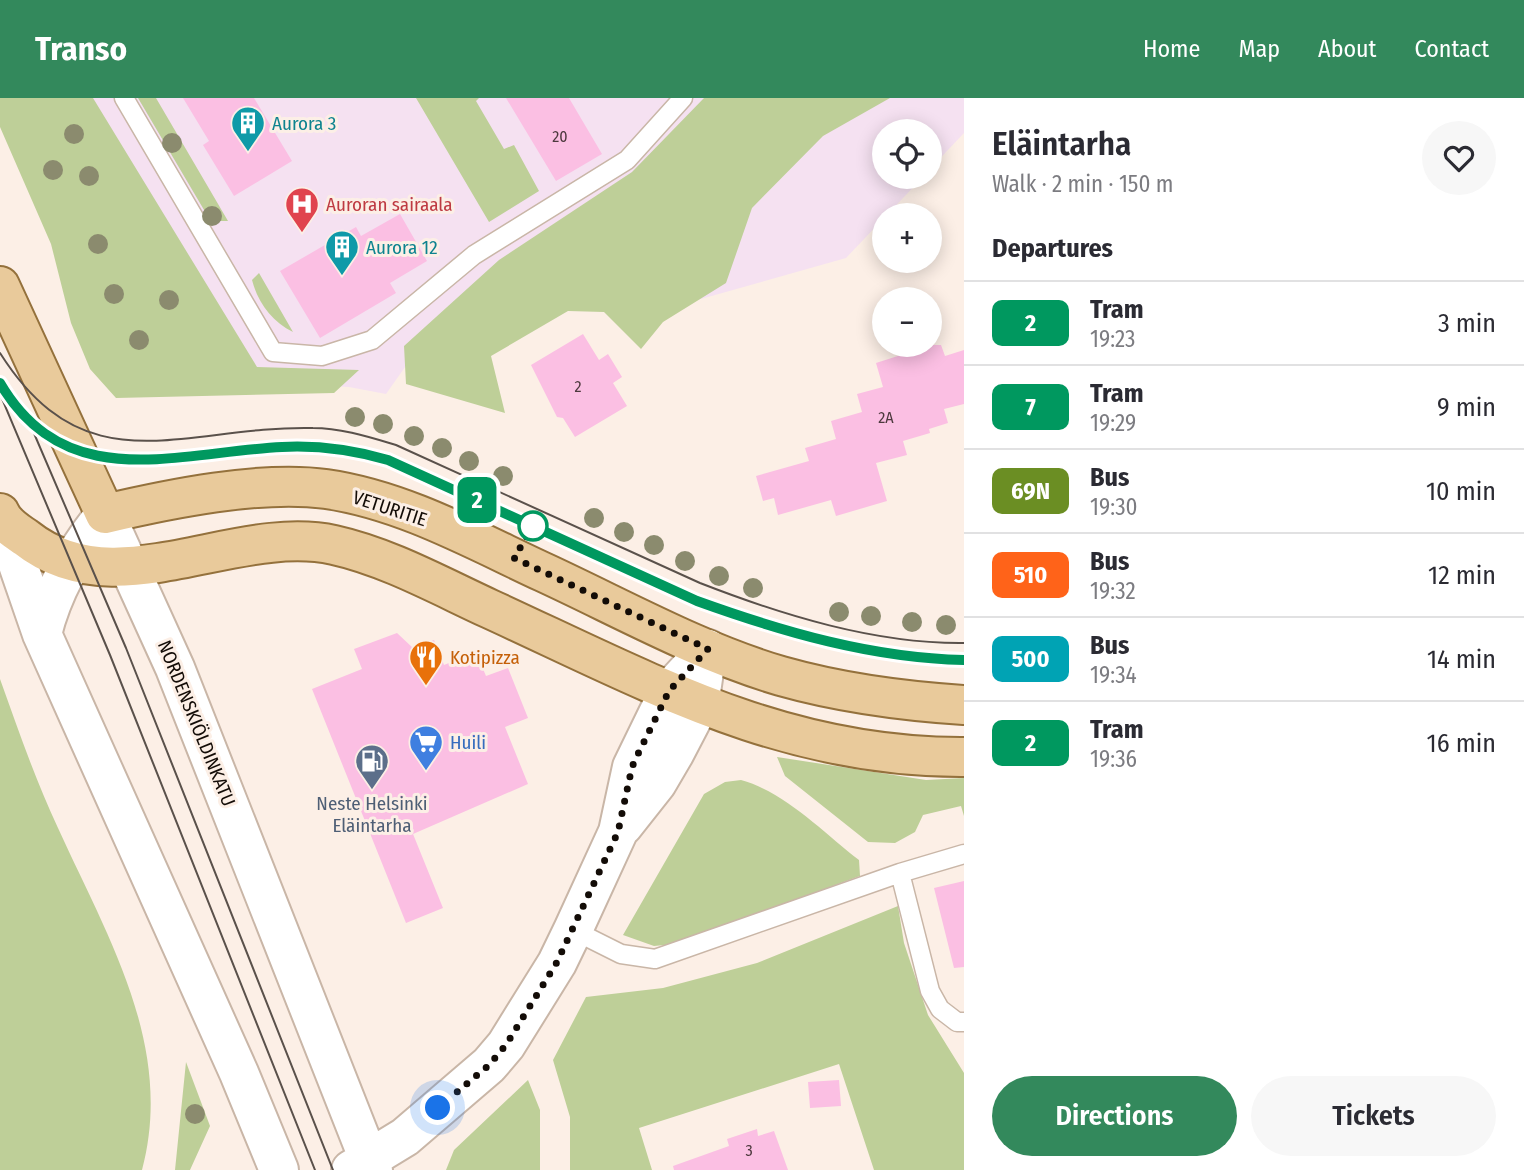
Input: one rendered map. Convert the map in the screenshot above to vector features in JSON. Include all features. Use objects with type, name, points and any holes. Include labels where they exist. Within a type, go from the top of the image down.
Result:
[{"type":"main road","name":"NORDENSKIÖLDINKATU","points":[[0,286],[175,668],[364,1167]]},
{"type":"main road","name":"VETURITIE","points":[[105,514],[191,497],[293,488],[325,489],[376,499],[442,525],[708,649],[778,675],[829,689],[908,701],[964,705]]},
{"type":"main road","points":[[42,635],[49,606],[72,561],[105,514]]},
{"type":"main road","points":[[2,517],[38,548],[72,561],[130,567],[264,545],[306,542],[333,544],[415,575],[684,698],[813,741],[876,751],[964,757]]},
{"type":"main road","points":[[2,517],[42,635],[264,1162]]},
{"type":"main road","points":[[364,1167],[405,1137],[489,1065],[517,1028],[573,930],[618,832],[632,767],[684,698],[708,649]]},
{"type":"lane","points":[[124,98],[273,352],[322,356],[372,340],[474,256],[627,160],[683,98]]},
{"type":"lane","points":[[573,930],[621,954],[655,958],[673,955],[900,873],[964,854]]},
{"type":"lane","points":[[900,873],[930,991],[940,1009],[957,1022],[964,1022]]},
{"type":"shaded area","name":"Auroran sairaala","points":[[0,98],[964,98],[964,133],[942,156],[942,119],[872,119],[872,189],[912,189],[898,203],[872,203],[872,231],[846,258],[637,317],[576,218],[422,343],[386,394],[349,387],[271,383]]},
{"type":"green space","points":[[0,98],[93,98],[257,367],[359,370],[334,393],[116,398],[90,369],[71,323],[51,244],[0,127]]},
{"type":"green space","points":[[138,98],[156,98],[228,221],[216,221],[207,215]]},
{"type":"green space","points":[[416,98],[479,98],[476,101],[504,149],[514,145],[539,191],[489,222]]},
{"type":"green space","points":[[704,98],[890,98],[823,136],[752,208],[726,283],[663,322],[641,349],[604,312],[568,311],[491,356],[505,413],[406,384],[404,346],[499,260],[632,172]]},
{"type":"green space","points":[[259,273],[293,332],[272,317],[262,304],[252,280]]},
{"type":"green space","points":[[0,679],[42,791],[115,951],[131,993],[143,1036],[150,1079],[150,1124],[142,1170],[0,1170]]},
{"type":"green space","points":[[777,757],[926,780],[964,778],[964,816],[961,806],[923,815],[915,832],[895,843],[868,842],[785,776]]},
{"type":"green space","points":[[741,780],[773,794],[818,826],[859,860],[860,876],[675,944],[654,946],[623,935],[704,794],[725,782]]},
{"type":"green space","points":[[898,906],[904,943],[928,1015],[964,1073],[964,1170],[874,1170],[839,1064],[639,1128],[652,1170],[570,1170],[570,1117],[553,1060],[586,997],[663,988],[757,963]]},
{"type":"green space","points":[[186,1062],[210,1126],[190,1170],[175,1170]]},
{"type":"green space","points":[[528,1080],[540,1110],[540,1170],[446,1170],[454,1150]]},
{"type":"building","name":"Aurora 3","points":[[183,98],[254,98],[292,161],[234,196],[203,145],[209,141]]},
{"type":"building","points":[[506,98],[569,98],[602,154],[556,181]]},
{"type":"building","name":"Aurora 12","points":[[400,214],[427,261],[390,283],[396,293],[320,338],[280,271],[356,227],[361,236]]},
{"type":"building","points":[[583,334],[599,360],[608,354],[622,377],[613,383],[627,406],[575,437],[563,418],[557,417],[531,365]]},
{"type":"building","points":[[942,348],[945,356],[964,350],[964,404],[944,409],[948,423],[929,429],[930,433],[903,441],[907,455],[876,463],[887,501],[836,516],[831,500],[778,515],[774,498],[763,501],[756,476],[809,461],[805,448],[836,439],[831,421],[862,412],[857,394],[883,387],[876,363],[895,357],[942,357]]},
{"type":"building","points":[[397,633],[413,648],[434,640],[444,665],[476,652],[486,676],[508,668],[528,718],[505,727],[528,784],[413,834],[443,908],[406,923],[312,689],[362,669],[354,649]]},
{"type":"building","points":[[964,881],[964,967],[954,968],[934,888]]},
{"type":"building","points":[[839,1080],[841,1106],[810,1108],[808,1082]]},
{"type":"building","points":[[757,1129],[758,1136],[774,1131],[788,1170],[674,1170],[673,1166],[729,1146],[727,1139]]},
{"type":"tram line","points":[[0,353],[33,395],[67,422],[103,436],[140,441],[313,428],[355,434],[396,445],[700,583],[763,606],[863,633],[897,639],[964,643]]},
{"type":"tram line","points":[[0,383],[27,418],[57,441],[91,454],[127,459],[165,459],[243,450],[309,447],[375,456],[697,601],[795,633],[861,649],[964,660]]},
{"type":"tram line","name":"2","points":[[0,383],[20,411],[41,430],[85,455],[117,461],[144,461],[215,451],[285,446],[349,449],[388,460],[697,601],[746,619],[844,646],[899,656],[964,660]]},
{"type":"tram line","points":[[0,394],[110,655],[315,1170]]},
{"type":"tram line","points":[[30,424],[126,648],[333,1170]]},
{"type":"place","name":"Aurora 3","points":[[248,153]]},
{"type":"place","name":"Auroran sairaala","points":[[302,234]]},
{"type":"place","name":"Aurora 12","points":[[342,277]]},
{"type":"place","name":"Kotipizza","points":[[426,687]]},
{"type":"place","name":"Huili","points":[[426,772]]},
{"type":"place","name":"Neste Helsinki Eläintarha","points":[[372,791]]},
{"type":"route","points":[[438,1108],[489,1065],[506,1045],[557,962],[618,832],[632,767],[638,754],[669,691],[708,649],[514,558],[533,526]]}]
